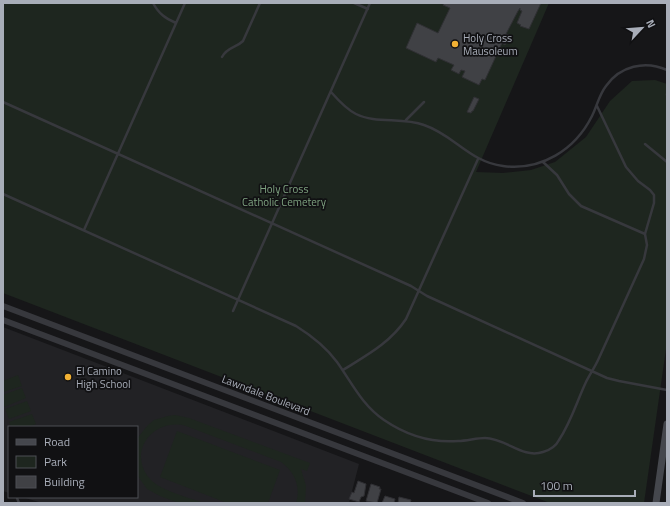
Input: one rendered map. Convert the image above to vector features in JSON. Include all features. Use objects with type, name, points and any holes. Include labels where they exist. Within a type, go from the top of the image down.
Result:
[{"type":"main road","points":[[656,503],[667,424]]},
{"type":"street","name":"Lawndale Boulevard","points":[[3,306],[523,503]]},
{"type":"street","name":"Lawndale Boulevard","points":[[3,320],[488,503]]},
{"type":"lane","points":[[153,3],[164,17],[176,23]]},
{"type":"lane","points":[[84,230],[185,3]]},
{"type":"lane","points":[[222,57],[227,49],[243,41],[260,3]]},
{"type":"lane","points":[[354,3],[368,9]]},
{"type":"lane","points":[[233,311],[370,3]]},
{"type":"lane","points":[[331,92],[347,108],[363,116],[375,119],[406,120],[423,124],[440,132],[478,159],[497,165],[522,167],[543,162],[562,152],[578,138],[589,122],[597,106],[601,93],[616,75],[626,69],[646,65],[667,70]]},
{"type":"lane","points":[[3,102],[411,286],[427,296],[592,371],[619,381],[667,390]]},
{"type":"lane","points":[[406,120],[424,102]]},
{"type":"lane","points":[[3,194],[288,322],[305,332],[330,353],[368,406],[384,420],[411,434],[449,442],[491,438],[522,451],[535,454],[549,450],[559,441],[644,259],[647,245],[645,234],[654,203],[654,195],[633,176],[626,167],[597,106]]},
{"type":"lane","points":[[645,144],[667,162]]},
{"type":"lane","points":[[343,370],[378,349],[390,339],[406,319],[478,159]]},
{"type":"lane","points":[[543,162],[557,175],[569,194],[581,206],[645,234]]},
{"type":"lane","points":[[17,498],[19,503]]},
{"type":"shaded area","name":"El Camino High School","points":[[3,327],[359,464],[349,503],[42,503],[25,498],[138,498],[138,426],[8,426],[8,493],[3,491]]},
{"type":"green space","name":"Holy Cross Catholic Cemetery","points":[[3,3],[549,3],[476,172],[503,173],[531,170],[555,162],[586,137],[610,101],[632,81],[655,80],[667,84],[667,342],[644,503],[550,503],[3,293]]},
{"type":"green space","points":[[18,375],[22,386],[3,392],[3,381]]},
{"type":"green space","points":[[22,388],[26,398],[4,407],[3,395]]},
{"type":"green space","points":[[27,401],[31,411],[9,419],[5,409]]},
{"type":"green space","points":[[32,414],[36,424],[31,426],[11,426],[9,422]]},
{"type":"green space","points":[[175,415],[189,418],[310,463],[307,471],[301,469],[306,486],[305,503],[296,503],[298,491],[296,480],[290,470],[281,462],[186,426],[174,425],[164,427],[154,432],[147,439],[142,448],[141,458],[143,469],[150,479],[161,487],[203,503],[179,503],[160,496],[147,489],[138,476],[138,438],[154,420]]},
{"type":"green space","points":[[177,431],[280,470],[268,503],[227,503],[160,477]]},
{"type":"building","name":"Holy Cross Mausoleum","points":[[444,3],[541,3],[529,29],[520,26],[521,25],[517,23],[522,11],[520,8],[506,34],[509,35],[505,45],[502,43],[485,80],[482,79],[479,85],[462,77],[465,71],[461,70],[459,74],[451,70],[454,65],[438,58],[436,62],[406,48],[417,23],[438,33],[450,8],[443,5]]},
{"type":"building","points":[[474,97],[479,99],[473,111],[471,113],[467,112]]},
{"type":"building","points":[[358,481],[366,484],[364,496],[361,497],[359,502],[349,499],[352,492],[354,493]]},
{"type":"building","points":[[371,484],[380,487],[379,489],[381,489],[377,503],[366,501]]},
{"type":"building","points":[[385,496],[395,499],[394,503],[382,503]]},
{"type":"building","points":[[399,497],[411,500],[410,503],[398,503]]},
{"type":"place","name":"Holy Cross Mausoleum","points":[[455,44]]},
{"type":"place","name":"El Camino High School","points":[[68,377]]}]
